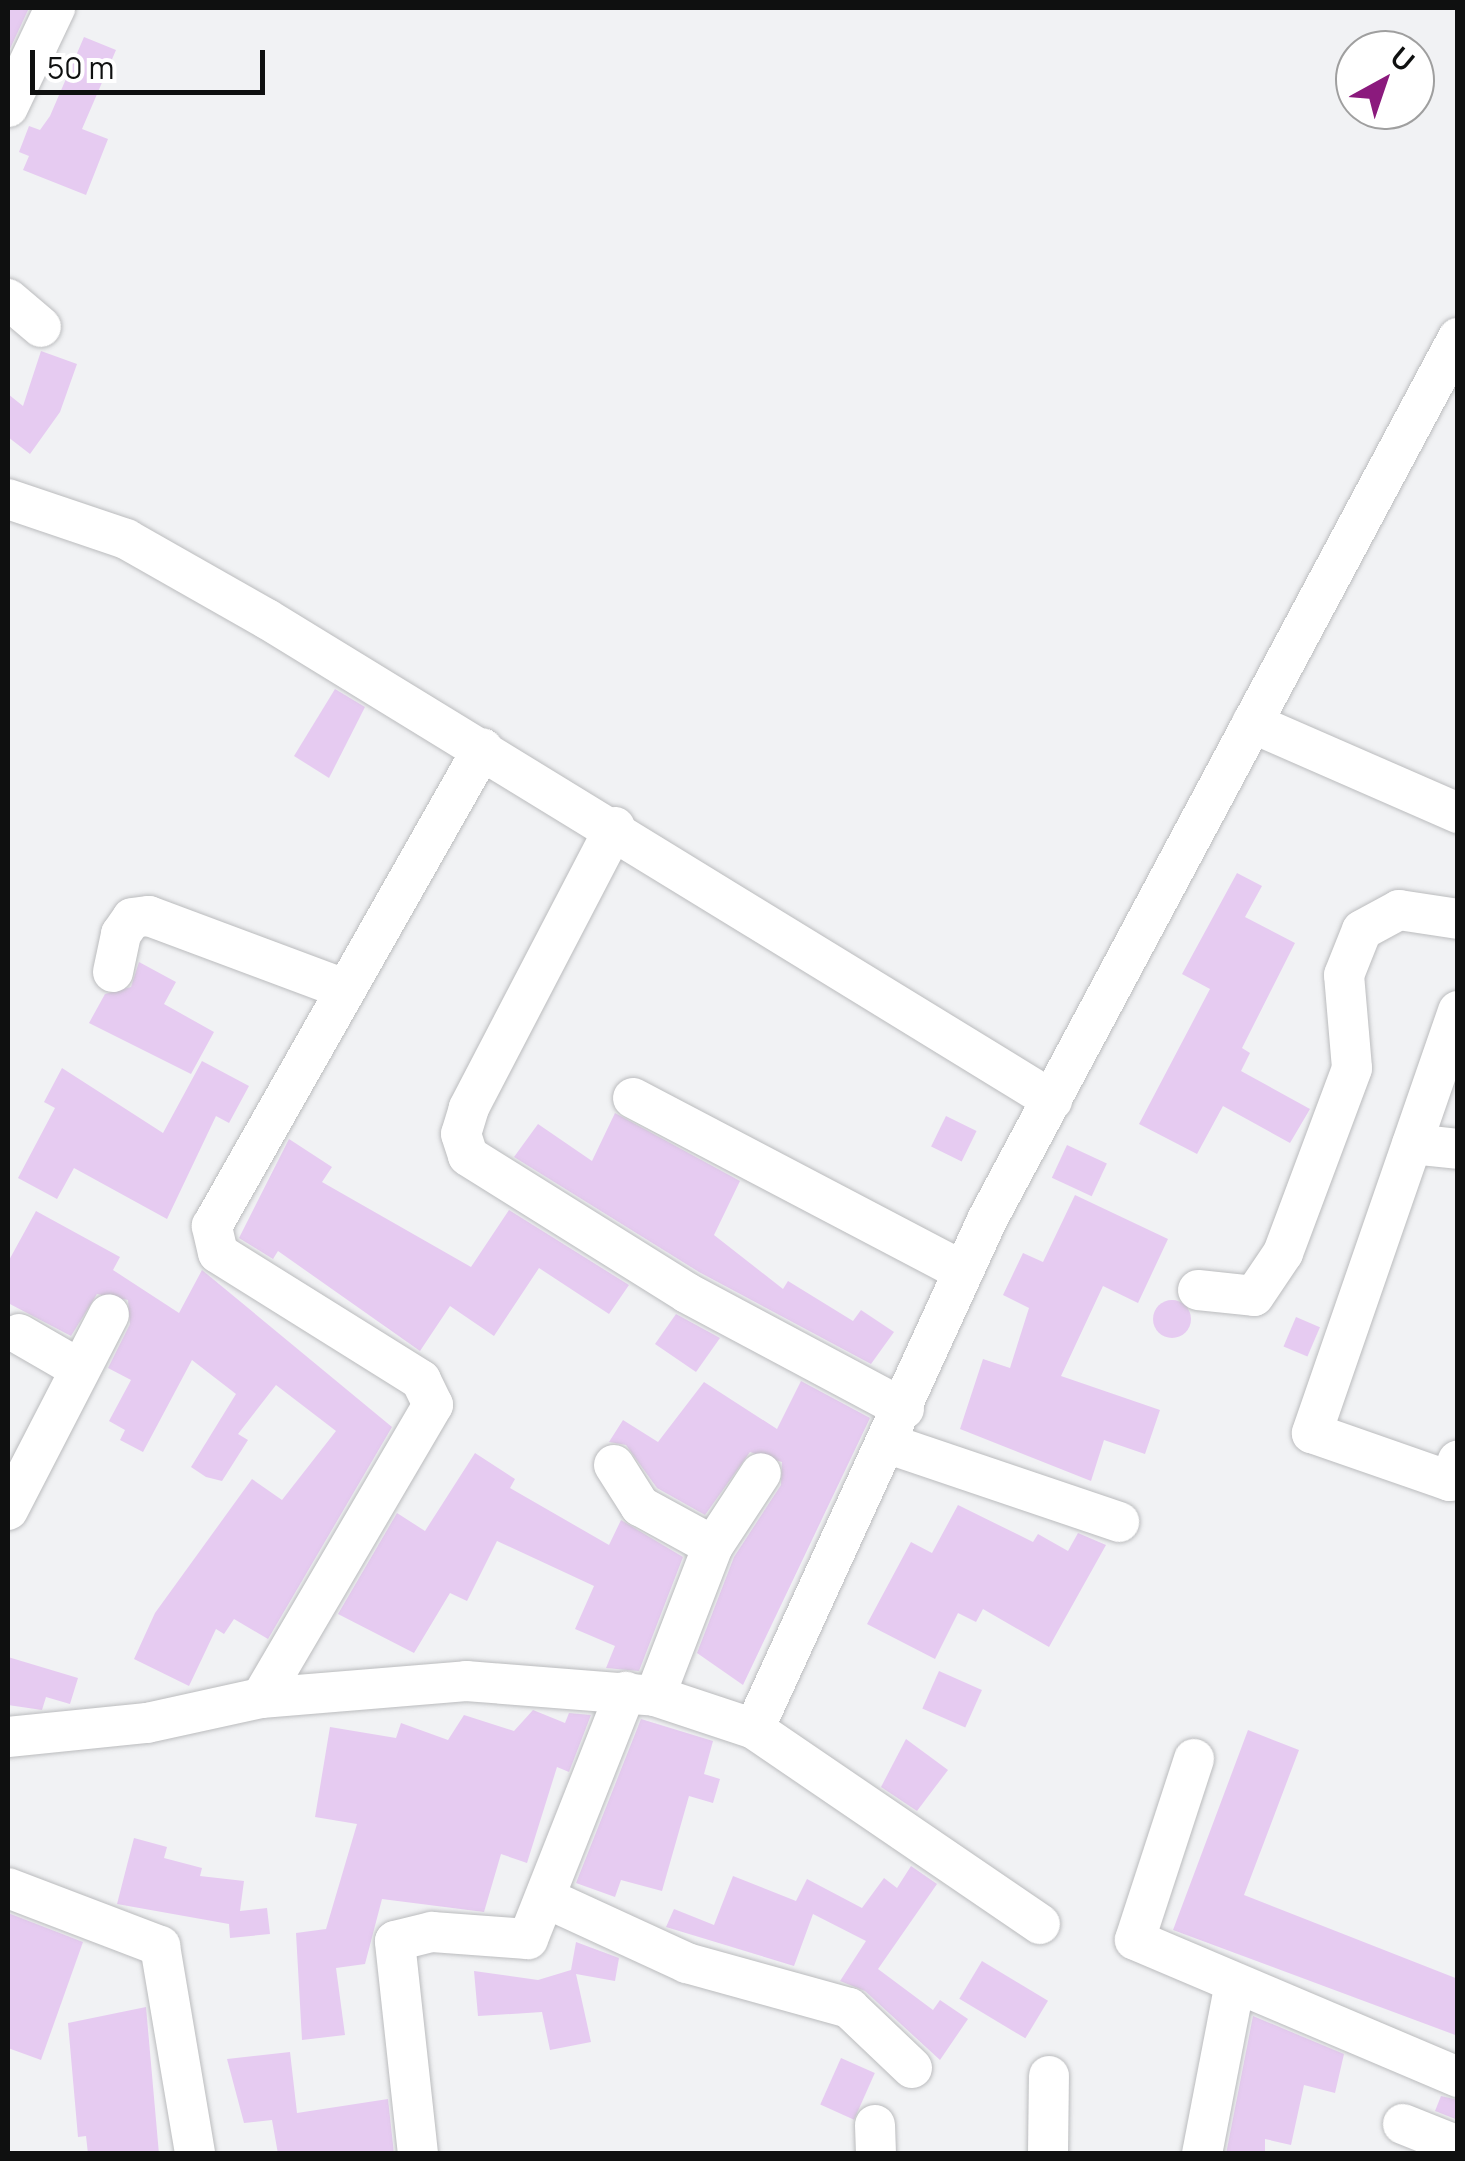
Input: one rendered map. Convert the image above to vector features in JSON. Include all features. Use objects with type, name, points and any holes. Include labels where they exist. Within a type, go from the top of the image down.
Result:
[{"type":"street","points":[[8,107],[55,8]]},
{"type":"street","points":[[8,299],[41,327]]},
{"type":"street","points":[[754,1729],[896,1427],[962,1271],[1458,338]]},
{"type":"street","points":[[8,499],[126,540],[614,827],[1052,1100]]},
{"type":"street","points":[[1252,723],[1458,813]]},
{"type":"street","points":[[261,1698],[432,1405],[421,1380],[253,1279],[209,1241],[344,989],[483,748]]},
{"type":"street","points":[[614,827],[469,1108],[461,1134],[468,1156],[896,1427],[1119,1522]]},
{"type":"street","points":[[1198,1290],[1254,1296],[1283,1253],[1352,1068],[1344,975],[1362,930],[1399,910],[1458,919]]},
{"type":"street","points":[[113,972],[121,934],[132,918],[149,916],[344,989]]},
{"type":"street","points":[[1458,1011],[1312,1432],[1450,1482],[1458,1460]]},
{"type":"street","points":[[633,1098],[962,1271]]},
{"type":"street","points":[[1412,1144],[1458,1149]]},
{"type":"street","points":[[8,1510],[108,1314]]},
{"type":"street","points":[[19,1334],[78,1368]]},
{"type":"street","points":[[614,1465],[648,1512],[714,1546]]},
{"type":"street","points":[[418,2154],[395,1941],[432,1932],[528,1939],[550,1900],[640,1694],[714,1546],[762,1473]]},
{"type":"street","points":[[8,1737],[147,1723],[261,1698],[466,1681],[640,1694],[754,1729],[1040,1924]]},
{"type":"street","points":[[1194,1758],[1132,1927],[1145,1951],[1458,2076]]},
{"type":"street","points":[[8,1888],[160,1946],[195,2154]]},
{"type":"street","points":[[550,1900],[687,1963],[849,2008],[912,2068]]},
{"type":"street","points":[[1202,2154],[1234,1988]]},
{"type":"street","points":[[1048,2154],[1049,2076]]},
{"type":"street","points":[[1403,2124],[1458,2146]]},
{"type":"building","points":[[8,8],[29,8],[8,53]]},
{"type":"building","points":[[84,37],[116,50],[82,129],[108,139],[86,195],[23,170],[29,156],[19,152],[29,126],[40,130],[50,116]]},
{"type":"building","points":[[41,351],[77,364],[60,412],[30,454],[8,437],[8,394],[23,406]]},
{"type":"building","points":[[335,689],[365,707],[329,778],[294,756]]},
{"type":"building","points":[[1237,873],[1262,886],[1245,917],[1295,943],[1242,1048],[1250,1053],[1241,1071],[1310,1109],[1290,1143],[1223,1106],[1197,1154],[1139,1124],[1210,989],[1182,974]]},
{"type":"building","points":[[139,962],[176,982],[164,1004],[214,1032],[191,1074],[89,1023],[105,994],[131,987]]},
{"type":"building","points":[[202,1061],[249,1086],[229,1123],[216,1116],[167,1219],[74,1168],[57,1199],[18,1178],[55,1108],[44,1102],[62,1068],[163,1133]]},
{"type":"building","points":[[615,1113],[740,1181],[714,1235],[783,1289],[788,1281],[853,1321],[861,1310],[894,1332],[871,1364],[699,1272],[514,1157],[538,1124],[592,1161]]},
{"type":"building","points":[[946,1116],[977,1131],[962,1161],[931,1147]]},
{"type":"building","points":[[289,1139],[332,1167],[322,1182],[471,1267],[509,1210],[629,1285],[609,1314],[539,1268],[494,1336],[450,1306],[420,1351],[278,1251],[273,1259],[239,1238]]},
{"type":"building","points":[[1067,1145],[1107,1164],[1092,1196],[1052,1178]]},
{"type":"building","points":[[1075,1195],[1168,1239],[1138,1303],[1103,1286],[1061,1376],[1160,1410],[1145,1454],[1104,1440],[1091,1481],[960,1429],[983,1359],[1010,1368],[1029,1308],[1003,1295],[1023,1253],[1043,1262]]},
{"type":"building","points":[[36,1211],[120,1257],[113,1270],[179,1313],[202,1270],[392,1427],[268,1639],[234,1619],[224,1634],[216,1629],[189,1686],[134,1659],[155,1613],[252,1479],[282,1500],[336,1431],[276,1385],[238,1434],[248,1440],[222,1481],[206,1477],[191,1467],[236,1394],[192,1360],[143,1452],[120,1440],[125,1430],[109,1421],[131,1380],[108,1368],[130,1324],[128,1300],[97,1294],[71,1336],[8,1303],[8,1262]]},
{"type":"building","points":[[1172,1300],[1185,1306],[1191,1319],[1185,1332],[1172,1338],[1159,1332],[1153,1319],[1159,1306]]},
{"type":"building","points":[[676,1314],[720,1338],[696,1372],[655,1344]]},
{"type":"building","points":[[1296,1317],[1320,1327],[1307,1357],[1283,1346]]},
{"type":"building","points":[[801,1381],[870,1418],[743,1685],[697,1653],[734,1557],[781,1485],[782,1462],[750,1452],[705,1515],[657,1488],[626,1445],[609,1442],[623,1420],[658,1442],[704,1382],[777,1429]]},
{"type":"building","points":[[475,1453],[515,1479],[510,1488],[609,1545],[621,1520],[683,1557],[639,1671],[606,1668],[615,1646],[575,1629],[594,1586],[497,1541],[467,1601],[450,1593],[414,1653],[338,1614],[397,1513],[425,1531]]},
{"type":"building","points":[[958,1505],[1033,1542],[1038,1534],[1068,1551],[1078,1533],[1106,1545],[1049,1647],[983,1609],[976,1622],[958,1613],[935,1659],[867,1624],[911,1542],[932,1553]]},
{"type":"building","points":[[8,1657],[78,1678],[70,1704],[46,1697],[42,1710],[8,1705]]},
{"type":"building","points":[[939,1671],[982,1690],[965,1728],[922,1708]]},
{"type":"building","points":[[533,1710],[565,1723],[569,1713],[591,1715],[569,1772],[557,1767],[527,1863],[501,1854],[484,1912],[382,1899],[365,1964],[336,1968],[345,2035],[302,2040],[296,1933],[326,1929],[357,1824],[315,1817],[330,1727],[396,1738],[401,1723],[448,1740],[464,1715],[514,1731]]},
{"type":"building","points":[[641,1719],[713,1741],[704,1774],[720,1779],[713,1803],[689,1796],[662,1891],[621,1880],[615,1897],[576,1883]]},
{"type":"building","points":[[1248,1730],[1299,1750],[1244,1895],[1458,1979],[1458,2036],[1173,1930]]},
{"type":"building","points":[[906,1739],[948,1770],[917,1811],[881,1787]]},
{"type":"building","points":[[134,1838],[167,1847],[164,1858],[202,1868],[200,1876],[244,1881],[240,1911],[267,1908],[270,1934],[230,1938],[229,1924],[117,1904]]},
{"type":"building","points":[[911,1866],[937,1884],[878,1969],[933,2010],[940,2000],[968,2019],[940,2060],[865,1991],[840,1981],[866,1941],[813,1914],[794,1966],[666,1927],[674,1909],[714,1925],[733,1876],[796,1901],[807,1879],[862,1908],[884,1878],[897,1888]]},
{"type":"building","points":[[8,1913],[83,1942],[41,2060],[8,2048]]},
{"type":"building","points":[[576,1942],[619,1958],[615,1981],[576,1974],[591,2042],[550,2050],[542,2012],[478,2016],[474,1971],[538,1980],[571,1970]]},
{"type":"building","points":[[982,1961],[1048,2001],[1025,2038],[959,1999]]},
{"type":"building","points":[[146,2007],[159,2154],[88,2154],[86,2136],[78,2137],[68,2023]]},
{"type":"building","points":[[1253,2016],[1344,2054],[1335,2093],[1304,2085],[1291,2145],[1265,2139],[1265,2154],[1226,2154]]},
{"type":"building","points":[[290,2052],[297,2113],[388,2099],[394,2154],[278,2154],[272,2120],[244,2123],[227,2059]]},
{"type":"building","points":[[841,2058],[875,2073],[854,2120],[820,2105]]},
{"type":"building","points":[[1441,2096],[1458,2100],[1458,2120],[1435,2111]]}]
